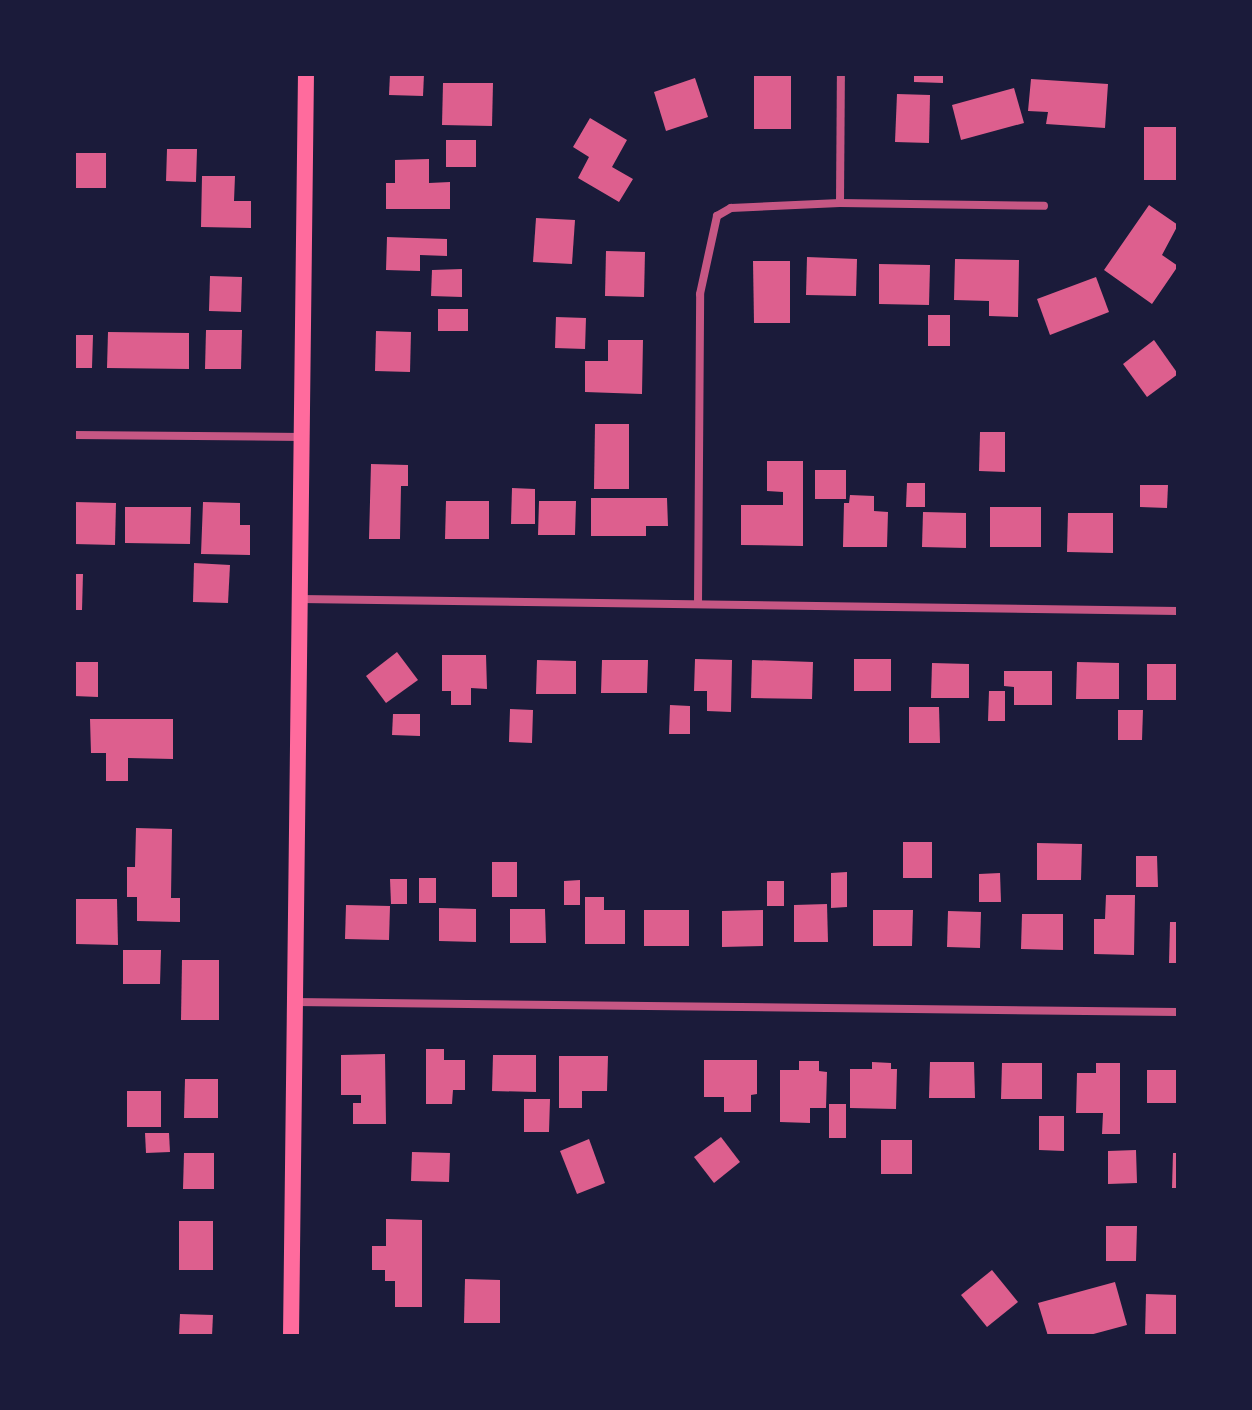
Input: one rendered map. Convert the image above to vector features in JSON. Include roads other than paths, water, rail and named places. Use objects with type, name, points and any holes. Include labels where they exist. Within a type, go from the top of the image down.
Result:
[{"type":"main road","points":[[291,1336],[306,74]]},
{"type":"street","points":[[840,203],[841,74]]},
{"type":"street","points":[[698,604],[700,294],[717,216],[731,208],[840,203],[1044,206]]},
{"type":"street","points":[[74,435],[302,437]]},
{"type":"street","points":[[300,599],[1178,611]]},
{"type":"street","points":[[295,1002],[1178,1012]]}]
